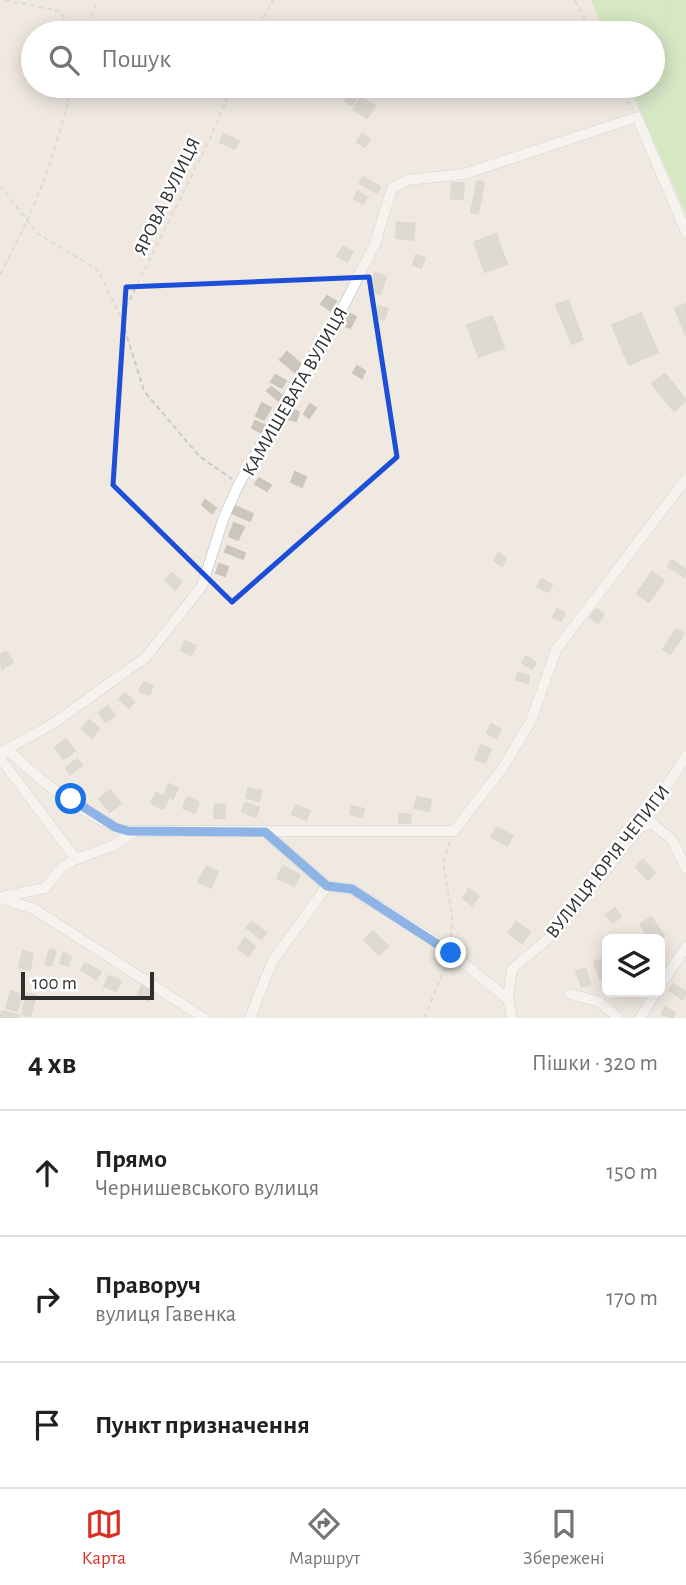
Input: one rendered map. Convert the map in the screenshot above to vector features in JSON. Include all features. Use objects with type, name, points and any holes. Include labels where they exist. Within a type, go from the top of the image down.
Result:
[{"type":"street","points":[[637,117],[686,232]]},
{"type":"street","name":"КАМИШЕВАТА ВУЛИЦЯ","points":[[0,755],[54,723],[146,657],[202,586],[224,517],[239,484],[295,384],[337,319],[375,244],[392,188],[408,180],[464,174],[637,117]]},
{"type":"street","points":[[76,859],[0,755],[10,752],[51,788],[115,827],[135,831],[454,831],[505,766],[531,721],[556,650],[686,479]]},
{"type":"street","name":"ВУЛИЦЯ ЮРІЯ ЧЕПИГИ","points":[[508,999],[512,969],[556,932],[640,827],[686,756]]},
{"type":"street","points":[[640,827],[652,823],[672,840],[686,868]]},
{"type":"street","points":[[0,898],[45,888],[62,867],[112,846],[135,831]]},
{"type":"street","points":[[265,832],[327,886],[352,889],[451,953],[508,999],[512,1018]]},
{"type":"street","points":[[250,1018],[272,962],[327,886]]},
{"type":"street","points":[[0,898],[34,909],[204,1018]]},
{"type":"street","points":[[665,978],[686,947]]},
{"type":"street","points":[[570,994],[600,1002],[618,1018]]},
{"type":"street","points":[[640,1018],[653,997]]},
{"type":"path","points":[[5,0],[60,10],[67,21]]},
{"type":"path","points":[[90,21],[97,0]]},
{"type":"path","points":[[262,21],[273,0]]},
{"type":"path","points":[[575,0],[586,21]]},
{"type":"path","points":[[665,35],[667,0]]},
{"type":"path","points":[[665,85],[686,54]]},
{"type":"path","points":[[0,274],[29,221],[58,142],[69,98]]},
{"type":"path","name":"ЯРОВА ВУЛИЦЯ","points":[[121,317],[210,139],[227,98]]},
{"type":"path","points":[[625,98],[637,117]]},
{"type":"path","points":[[637,117],[646,98]]},
{"type":"path","points":[[637,117],[653,98]]},
{"type":"path","points":[[0,186],[38,234],[97,269],[121,317],[144,391],[199,456],[239,484]]},
{"type":"path","points":[[425,1018],[451,953],[452,915],[443,861],[454,831]]},
{"type":"highlighted area","points":[[369,277],[397,457],[232,602],[113,485],[126,287]]},
{"type":"green space","points":[[591,0],[686,0],[686,214],[634,98],[665,98],[665,21],[600,21]]},
{"type":"building","points":[[347,98],[356,98],[352,105],[345,101]]},
{"type":"building","points":[[360,98],[375,106],[367,118],[353,110]]},
{"type":"building","points":[[224,134],[239,141],[235,149],[220,142]]},
{"type":"building","points":[[362,134],[370,139],[365,147],[357,142]]},
{"type":"building","points":[[363,177],[380,187],[377,193],[360,183]]},
{"type":"building","points":[[477,181],[484,182],[478,214],[471,212]]},
{"type":"building","points":[[452,183],[464,183],[463,199],[451,199]]},
{"type":"building","points":[[358,191],[367,197],[363,204],[354,199]]},
{"type":"building","points":[[397,222],[415,224],[413,240],[396,238]]},
{"type":"building","points":[[496,234],[507,264],[485,272],[474,242]]},
{"type":"building","points":[[343,246],[353,252],[347,262],[337,256]]},
{"type":"building","points":[[416,255],[425,258],[421,268],[413,265]]},
{"type":"building","points":[[375,273],[386,277],[380,294],[369,290]]},
{"type":"building","points":[[327,296],[336,301],[330,310],[321,304]]},
{"type":"building","points":[[568,300],[583,340],[572,344],[556,305]]},
{"type":"building","points":[[686,304],[686,336],[675,308]]},
{"type":"building","points":[[378,306],[388,309],[384,320],[375,317]]},
{"type":"building","points":[[349,313],[356,317],[350,328],[343,325]]},
{"type":"building","points":[[641,313],[658,352],[629,365],[612,325]]},
{"type":"building","points":[[492,316],[504,348],[479,357],[467,325]]},
{"type":"building","points":[[287,352],[302,365],[296,373],[280,360]]},
{"type":"building","points":[[357,366],[365,371],[362,378],[353,373]]},
{"type":"building","points":[[665,374],[686,400],[674,411],[652,384]]},
{"type":"building","points":[[275,375],[286,381],[282,388],[271,382]]},
{"type":"building","points":[[271,387],[283,396],[279,401],[267,391]]},
{"type":"building","points":[[262,403],[271,408],[264,420],[256,416]]},
{"type":"building","points":[[310,404],[316,408],[309,418],[304,414]]},
{"type":"building","points":[[289,408],[299,412],[296,421],[285,418]]},
{"type":"building","points":[[255,421],[267,426],[264,434],[252,428]]},
{"type":"building","points":[[295,472],[306,477],[302,487],[291,482]]},
{"type":"building","points":[[259,478],[271,485],[267,491],[255,484]]},
{"type":"building","points":[[205,500],[216,508],[212,513],[202,505]]},
{"type":"building","points":[[235,506],[253,514],[250,521],[232,513]]},
{"type":"building","points":[[234,523],[244,527],[238,540],[229,536]]},
{"type":"building","points":[[227,546],[245,553],[243,559],[225,552]]},
{"type":"building","points":[[499,553],[506,559],[502,566],[494,561]]},
{"type":"building","points":[[672,560],[686,570],[684,577],[668,566]]},
{"type":"building","points":[[219,564],[228,567],[225,576],[216,573]]},
{"type":"building","points":[[652,572],[664,581],[649,602],[637,593]]},
{"type":"building","points":[[172,573],[182,582],[175,590],[165,580]]},
{"type":"building","points":[[541,579],[552,585],[548,592],[537,587]]},
{"type":"building","points":[[557,609],[565,613],[561,621],[553,617]]},
{"type":"building","points":[[596,609],[604,614],[598,623],[590,618]]},
{"type":"building","points":[[677,629],[684,634],[670,654],[663,649]]},
{"type":"building","points":[[185,641],[196,646],[191,655],[181,650]]},
{"type":"building","points":[[6,652],[13,662],[2,669],[0,655]]},
{"type":"building","points":[[526,656],[536,663],[532,669],[522,663]]},
{"type":"building","points":[[518,673],[529,676],[528,683],[516,680]]},
{"type":"building","points":[[144,682],[153,686],[149,695],[139,691]]},
{"type":"building","points":[[125,693],[134,702],[129,708],[119,699]]},
{"type":"building","points":[[108,706],[115,715],[106,722],[99,713]]},
{"type":"building","points":[[89,720],[99,728],[92,738],[82,729]]},
{"type":"building","points":[[491,724],[501,729],[496,738],[487,733]]},
{"type":"building","points":[[66,739],[75,751],[63,759],[55,747]]},
{"type":"building","points":[[481,745],[491,749],[485,763],[475,759]]},
{"type":"building","points":[[77,759],[82,765],[70,774],[66,768]]},
{"type":"building","points":[[169,784],[178,788],[173,799],[164,795]]},
{"type":"building","points":[[248,788],[261,791],[259,801],[246,798]]},
{"type":"building","points":[[110,790],[121,803],[110,812],[99,799]]},
{"type":"building","points":[[156,793],[168,799],[163,809],[151,803]]},
{"type":"building","points":[[187,797],[199,802],[195,813],[183,808]]},
{"type":"building","points":[[417,797],[431,800],[429,811],[414,808]]},
{"type":"building","points":[[245,803],[259,807],[256,817],[242,812]]},
{"type":"building","points":[[215,804],[225,805],[224,818],[214,818]]},
{"type":"building","points":[[296,805],[310,811],[306,820],[292,814]]},
{"type":"building","points":[[352,806],[364,809],[362,817],[350,814]]},
{"type":"building","points":[[399,814],[411,815],[410,823],[399,823]]},
{"type":"building","points":[[497,827],[513,836],[507,846],[491,837]]},
{"type":"building","points":[[643,860],[655,873],[648,880],[636,867]]},
{"type":"building","points":[[207,866],[218,872],[211,888],[198,882]]},
{"type":"building","points":[[283,866],[300,875],[294,886],[277,878]]},
{"type":"building","points":[[469,889],[479,896],[472,905],[463,898]]},
{"type":"building","points":[[615,908],[621,916],[613,923],[606,915]]},
{"type":"building","points":[[651,917],[663,934],[646,934],[640,925]]},
{"type":"building","points":[[252,922],[266,933],[261,939],[247,928]]},
{"type":"building","points":[[516,922],[530,932],[522,943],[508,933]]},
{"type":"building","points":[[373,931],[388,946],[379,955],[364,940]]},
{"type":"building","points":[[245,938],[255,947],[248,956],[238,948]]},
{"type":"building","points":[[50,949],[56,951],[51,966],[45,964]]},
{"type":"building","points":[[23,951],[33,954],[30,970],[19,967]]},
{"type":"building","points":[[63,953],[71,956],[68,966],[60,963]]},
{"type":"building","points":[[602,959],[600,979],[594,962]]},
{"type":"building","points":[[85,963],[101,972],[96,979],[81,970]]},
{"type":"building","points":[[585,968],[590,984],[582,987],[576,971]]},
{"type":"building","points":[[109,976],[121,981],[116,991],[104,986]]},
{"type":"building","points":[[143,984],[155,990],[149,1001],[138,994]]},
{"type":"building","points":[[673,984],[686,992],[683,1000],[669,990]]},
{"type":"building","points":[[11,991],[22,995],[17,1011],[6,1008]]},
{"type":"building","points":[[27,993],[36,996],[30,1016],[22,1014]]},
{"type":"building","points":[[665,1007],[675,1013],[673,1018],[662,1014]]},
{"type":"building","points":[[2,1011],[19,1015],[18,1018],[0,1018]]},
{"type":"route","points":[[71,799],[115,827],[128,831],[265,832],[327,886],[352,889],[451,953]]}]
